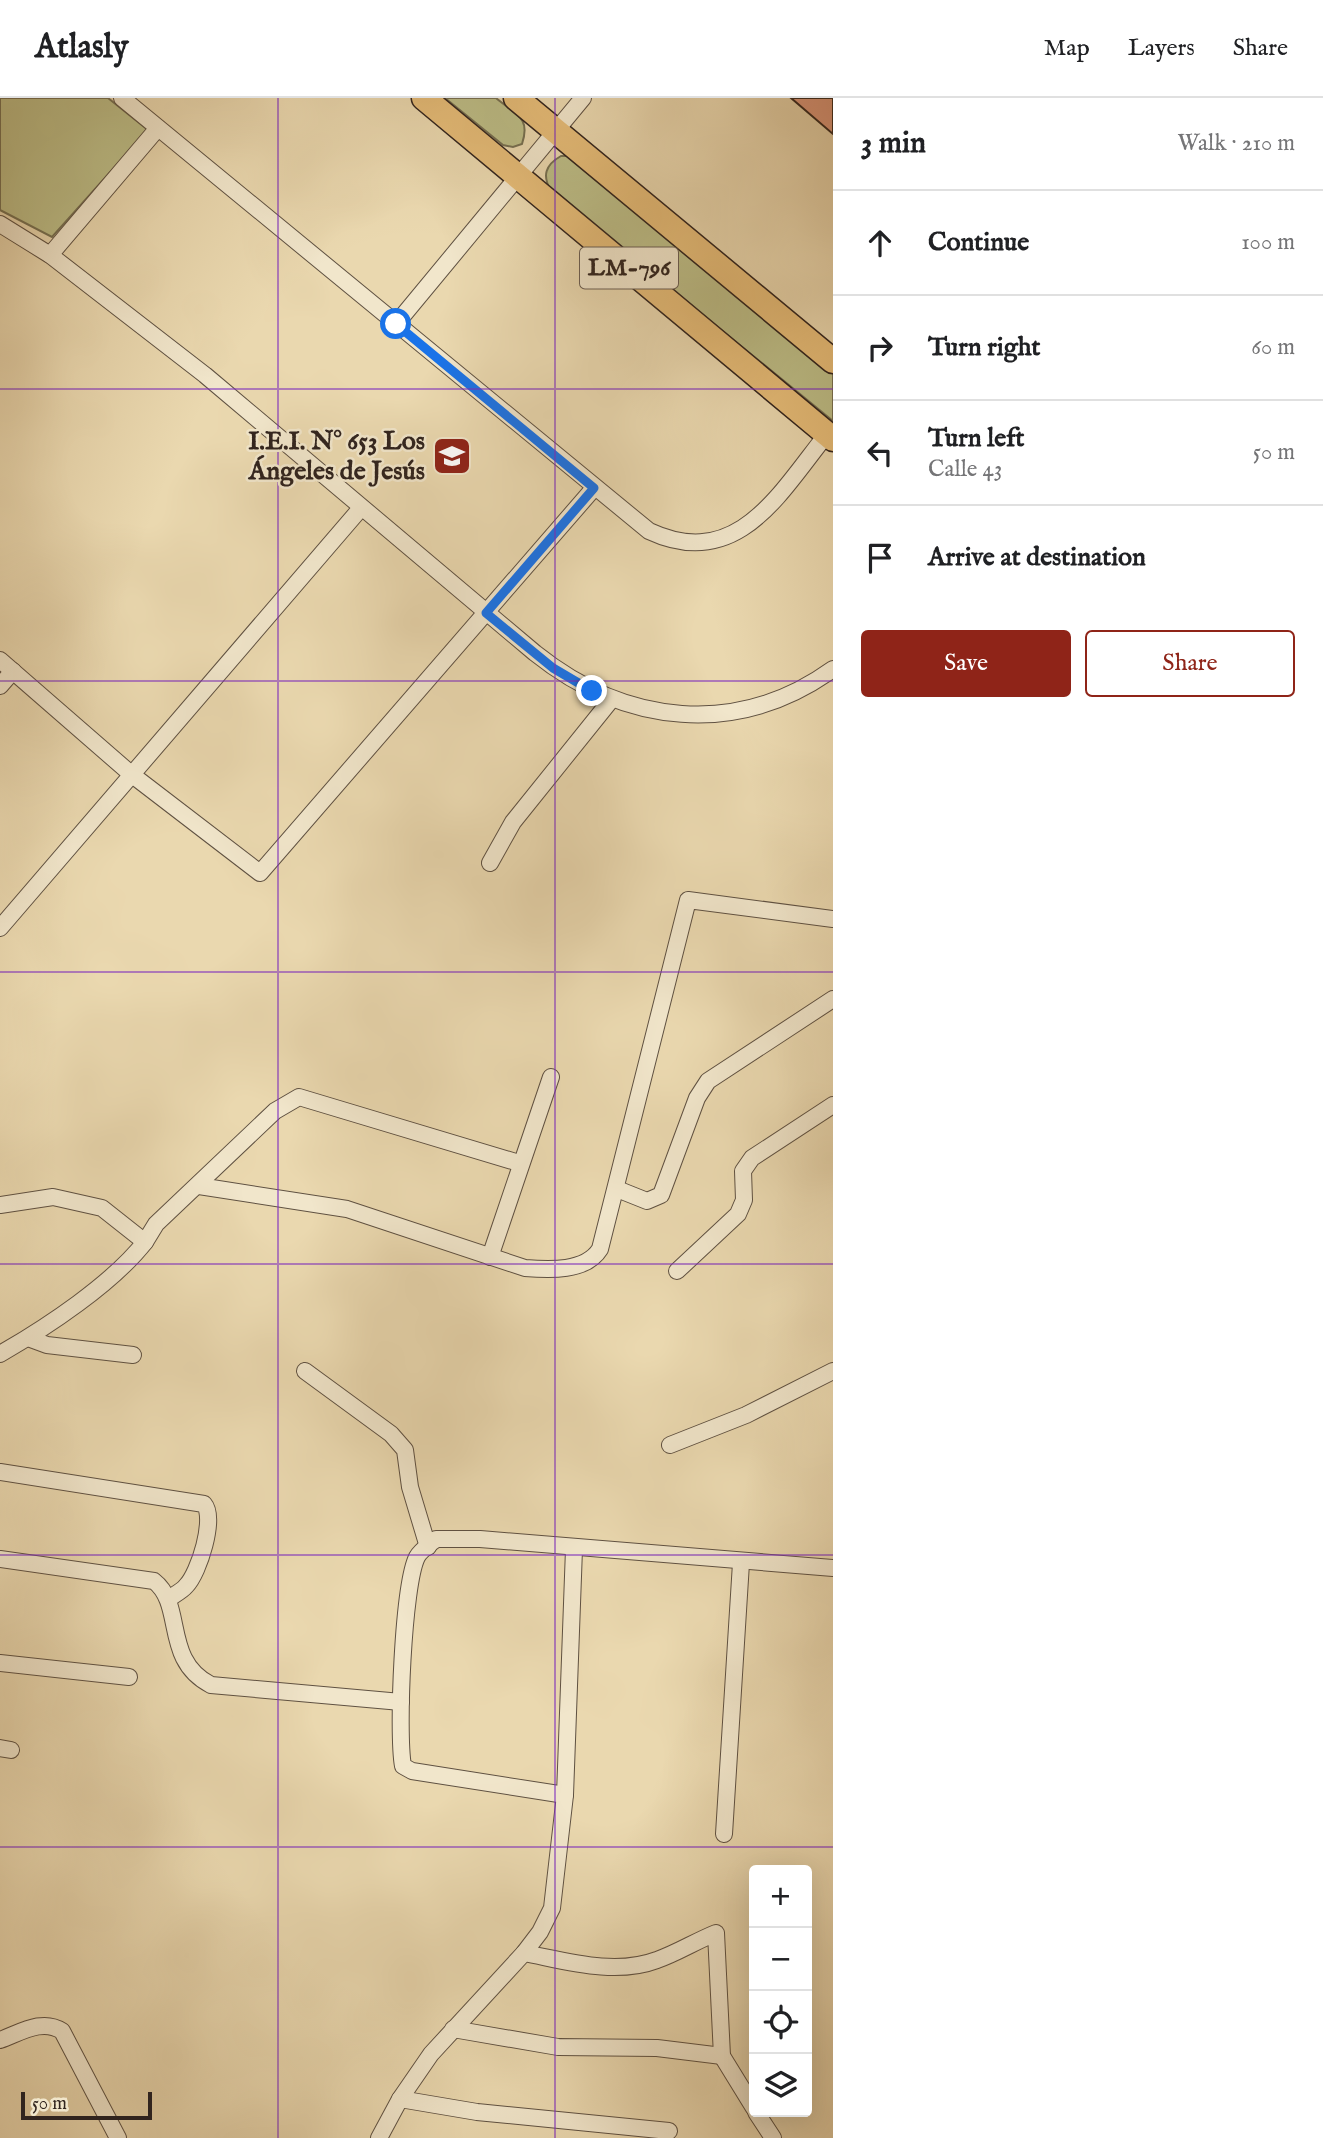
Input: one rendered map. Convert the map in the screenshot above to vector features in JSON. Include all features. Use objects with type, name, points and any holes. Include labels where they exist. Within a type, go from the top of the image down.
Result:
[{"type":"main road","name":"LM-796","points":[[424,98],[830,437]]},
{"type":"main road","name":"LM-796","points":[[516,98],[833,361]]},
{"type":"street","points":[[122,98],[649,531],[676,542],[711,543],[730,537],[756,517],[830,437]]},
{"type":"street","points":[[396,324],[583,98]]},
{"type":"street","points":[[50,255],[158,128]]},
{"type":"street","points":[[0,224],[50,255],[205,375],[553,668],[611,700],[663,713],[717,714],[774,701],[830,675]]},
{"type":"street","points":[[0,686],[6,666],[131,774],[260,873],[594,488]]},
{"type":"street","points":[[0,928],[361,508]]},
{"type":"street","points":[[491,863],[513,822],[611,700]]},
{"type":"street","points":[[199,1186],[347,1209],[514,1265],[547,1270],[583,1263],[600,1249],[688,900],[833,919]]},
{"type":"street","points":[[617,1189],[647,1201],[662,1195],[697,1098],[708,1081],[833,999]]},
{"type":"street","points":[[490,1257],[519,1163],[551,1077]]},
{"type":"street","points":[[0,1354],[28,1338],[118,1272],[145,1242],[156,1224],[275,1111],[299,1097],[519,1163]]},
{"type":"street","points":[[677,1271],[738,1214],[744,1200],[742,1178],[747,1164],[833,1105]]},
{"type":"street","points":[[0,1205],[53,1197],[102,1208],[145,1242]]},
{"type":"street","points":[[28,1338],[47,1345],[133,1355]]},
{"type":"street","points":[[305,1371],[391,1434],[405,1450],[410,1488],[428,1547]]},
{"type":"street","points":[[670,1445],[746,1415],[833,1371]]},
{"type":"street","points":[[0,1472],[204,1504],[210,1515],[200,1565],[186,1587],[168,1599]]},
{"type":"street","points":[[565,1795],[408,1770],[402,1763],[401,1702],[409,1590],[417,1556],[436,1539],[480,1539],[741,1563],[833,1568]]},
{"type":"street","points":[[379,2138],[400,2099],[453,2029],[524,1953],[540,1932],[552,1908],[565,1795],[574,1549]]},
{"type":"street","points":[[0,1559],[154,1581],[163,1588],[168,1599],[170,1617],[182,1654],[191,1671],[211,1685],[401,1702]]},
{"type":"street","points":[[724,1834],[741,1563]]},
{"type":"street","points":[[0,1662],[129,1677]]},
{"type":"street","points":[[524,1953],[596,1966],[629,1965],[657,1960],[716,1933],[722,2056],[749,2100]]},
{"type":"street","points":[[0,2040],[36,2026],[54,2026],[62,2031],[118,2138]]},
{"type":"street","points":[[453,2029],[558,2047],[657,2048],[722,2056]]},
{"type":"street","points":[[400,2099],[477,2112],[669,2131]]},
{"type":"street","points":[[760,2117],[773,2138]]},
{"type":"green space","points":[[0,98],[108,98],[148,130],[52,237],[0,210]]},
{"type":"green space","points":[[445,98],[496,98],[523,122],[525,128],[522,144],[513,147],[503,145]]},
{"type":"green space","points":[[561,156],[567,156],[833,370],[833,421],[551,191],[546,176],[548,167]]},
{"type":"building","points":[[791,98],[833,98],[833,134]]},
{"type":"place","name":"I.E.I. N° 653 Los Ángeles de Jesús","points":[[452,456]]},
{"type":"route","points":[[396,324],[594,488],[486,613],[553,668],[592,691]]}]
